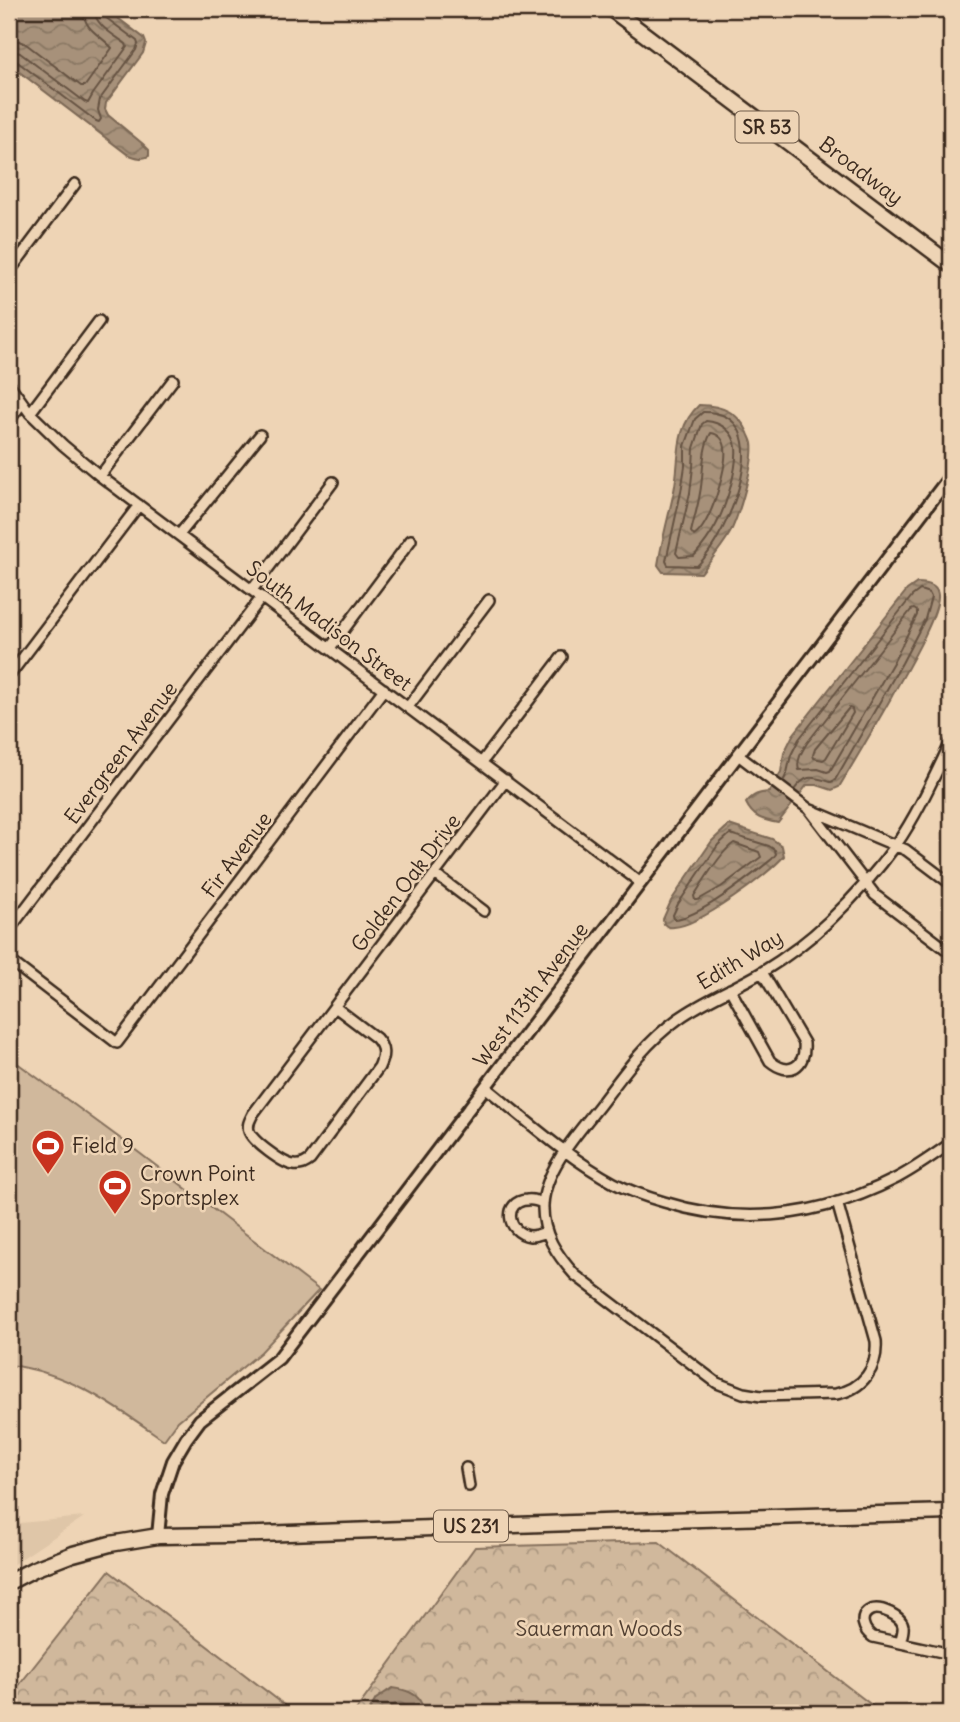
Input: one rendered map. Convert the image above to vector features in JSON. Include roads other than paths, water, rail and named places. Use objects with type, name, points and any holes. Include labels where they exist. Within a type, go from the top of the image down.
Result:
[{"type":"main road","name":"Broadway","points":[[611,9],[951,265]]},
{"type":"main road","name":"US 231","points":[[9,1582],[73,1554],[110,1544],[158,1536],[951,1512]]},
{"type":"street","points":[[9,272],[75,184]]},
{"type":"street","points":[[30,413],[99,321]]},
{"type":"street","points":[[100,475],[173,380]]},
{"type":"street","name":"South Madison Street","points":[[9,384],[30,413],[100,475],[641,883]]},
{"type":"street","points":[[9,421],[22,403]]},
{"type":"street","points":[[179,535],[260,435]]},
{"type":"street","name":"West 113th Avenue","points":[[158,1536],[162,1494],[173,1461],[186,1438],[200,1420],[279,1358],[951,475]]},
{"type":"street","points":[[252,590],[333,482]]},
{"type":"street","points":[[9,676],[139,505]]},
{"type":"street","points":[[330,648],[411,540]]},
{"type":"street","name":"Evergreen Avenue","points":[[9,930],[262,597]]},
{"type":"street","points":[[408,707],[489,600]]},
{"type":"street","points":[[482,762],[562,656]]},
{"type":"street","name":"Fir Avenue","points":[[9,960],[117,1043],[384,689]]},
{"type":"street","name":"Edith Way","points":[[837,1202],[876,1341],[875,1362],[868,1376],[858,1386],[846,1392],[761,1396],[743,1393],[718,1383],[575,1275],[562,1261],[546,1232],[543,1203],[549,1181],[565,1150],[639,1054],[657,1035],[699,1005],[762,972],[793,951],[827,923],[866,884],[917,811],[951,742]]},
{"type":"street","points":[[738,755],[809,809],[906,850],[951,884]]},
{"type":"street","name":"Golden Oak Drive","points":[[335,1007],[382,1044],[383,1059],[310,1160],[304,1165],[291,1164],[282,1161],[249,1132],[248,1124],[253,1114],[506,780]]},
{"type":"street","points":[[809,809],[875,895],[951,953]]},
{"type":"street","points":[[435,874],[484,911]]},
{"type":"street","points":[[730,989],[770,1061],[777,1067],[786,1069],[795,1066],[802,1061],[804,1043],[762,972]]},
{"type":"street","points":[[485,1087],[590,1169],[615,1184],[644,1196],[700,1212],[732,1216],[798,1212],[837,1202],[897,1178],[951,1143]]},
{"type":"street","points":[[543,1203],[525,1199],[520,1201],[512,1209],[510,1221],[525,1235],[546,1232]]},
{"type":"street","points":[[466,1468],[469,1486]]},
{"type":"street","points":[[900,1643],[903,1630],[900,1618],[877,1610],[871,1610],[865,1616],[863,1624],[866,1632],[873,1637],[900,1643],[951,1654]]},
{"type":"water","points":[[9,9],[106,9],[144,38],[146,43],[143,53],[106,103],[105,109],[108,115],[149,150],[149,156],[141,158],[127,154],[9,64]]},
{"type":"water","points":[[699,405],[728,411],[740,420],[752,443],[749,475],[730,533],[701,573],[663,572],[658,565],[674,491],[679,445],[685,424]]},
{"type":"water","points":[[917,583],[931,585],[936,589],[938,595],[933,617],[911,662],[839,787],[832,790],[807,785],[778,823],[755,815],[746,803],[756,794],[769,792],[781,772],[784,753],[793,735],[907,590]]},
{"type":"water","points":[[729,825],[772,839],[782,846],[784,856],[749,887],[716,909],[685,924],[667,927],[663,919],[671,901],[712,841]]},
{"type":"water","points":[[392,1688],[415,1695],[421,1702],[424,1713],[368,1713],[376,1699]]},
{"type":"place","name":"Field 9","points":[[48,1176]]},
{"type":"place","name":"Crown Point Sportsplex","points":[[115,1216]]},
{"type":"park label","name":"Sauerman Woods","points":[[599,1629]]}]
